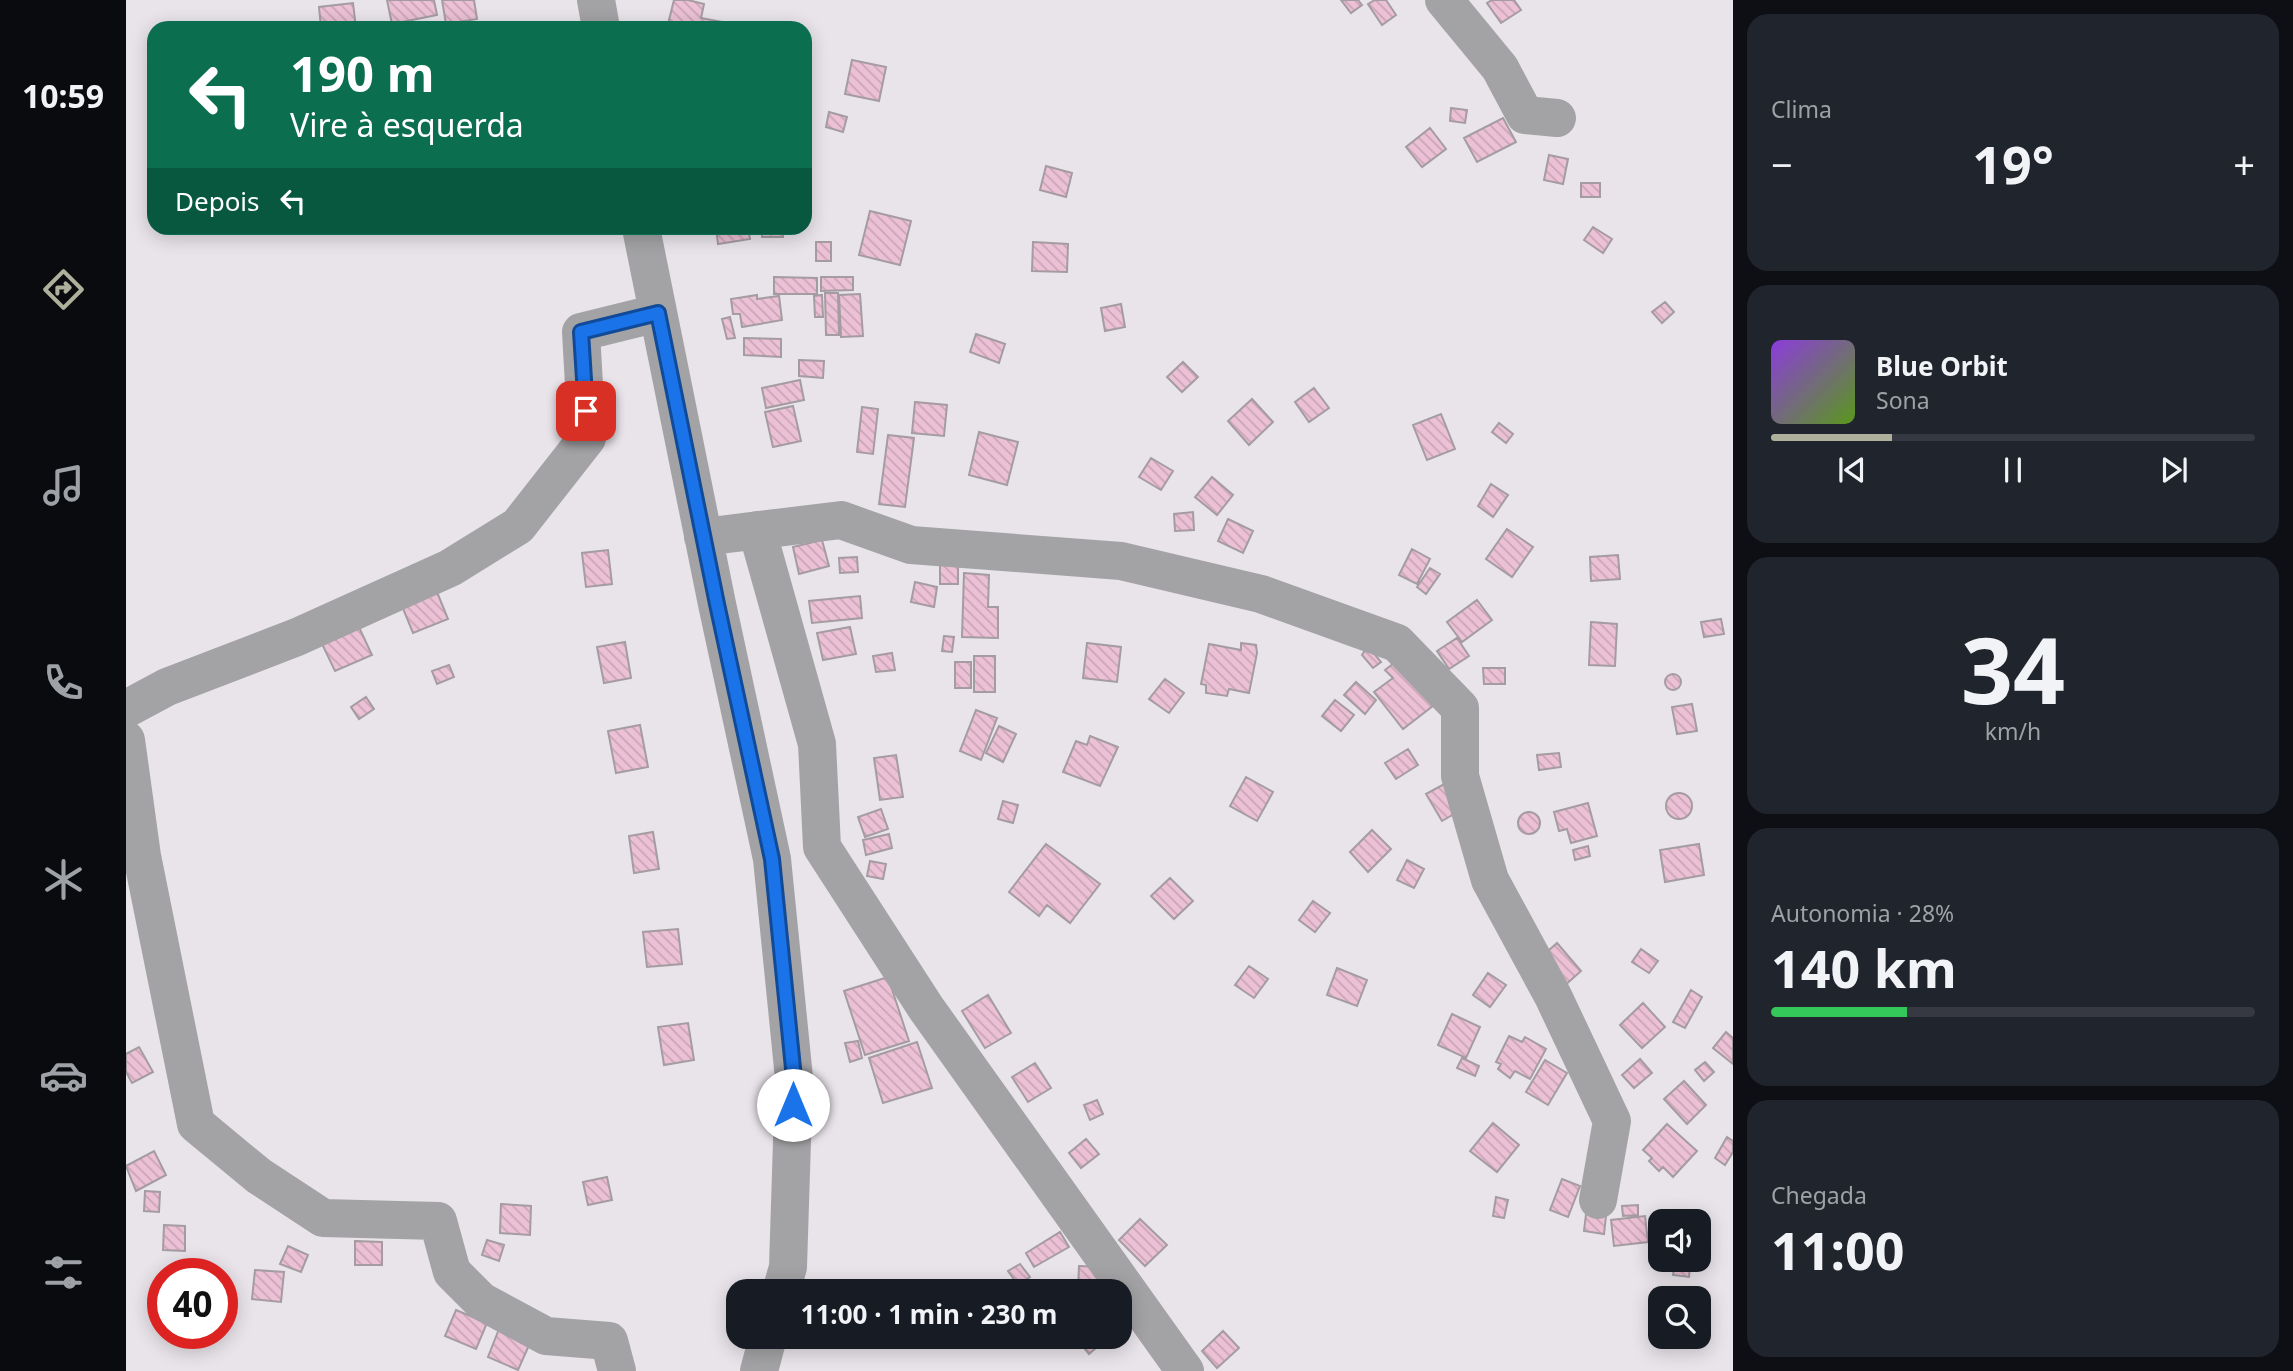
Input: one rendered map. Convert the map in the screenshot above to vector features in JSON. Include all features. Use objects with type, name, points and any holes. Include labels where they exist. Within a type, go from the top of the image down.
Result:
[{"type":"street","points":[[596,0],[600,21]]},
{"type":"street","points":[[1444,0],[1500,68],[1525,116],[1557,118]]},
{"type":"street","points":[[642,235],[772,859],[794,1078],[788,1267],[785,1279]]},
{"type":"street","points":[[126,709],[167,687],[297,637],[450,568],[518,526],[587,438],[581,332],[658,313]]},
{"type":"street","points":[[703,537],[841,520],[911,544],[1121,561],[1261,594],[1397,643],[1460,708],[1460,776],[1490,880],[1553,996],[1612,1121],[1598,1200]]},
{"type":"street","points":[[757,530],[817,744],[822,847],[926,1008],[1185,1371]]},
{"type":"street","points":[[126,740],[142,856],[196,1124],[259,1176],[323,1217],[438,1221],[452,1272],[481,1301],[545,1336],[609,1341],[617,1371]]},
{"type":"street","points":[[759,1371],[765,1349]]},
{"type":"building","points":[[387,0],[434,0],[437,15],[391,21]]},
{"type":"building","points":[[442,0],[474,0],[477,19],[446,21]]},
{"type":"building","points":[[674,0],[688,0],[704,4],[701,18],[717,21],[669,21]]},
{"type":"building","points":[[1341,0],[1358,0],[1362,5],[1351,13]]},
{"type":"building","points":[[1375,0],[1386,0],[1396,15],[1382,25],[1368,4]]},
{"type":"building","points":[[1492,0],[1514,0],[1521,10],[1501,23],[1487,3]]},
{"type":"building","points":[[353,3],[355,21],[320,21],[319,7]]},
{"type":"building","points":[[852,60],[886,67],[879,101],[845,94]]},
{"type":"building","points":[[1451,108],[1467,110],[1465,123],[1450,121]]},
{"type":"building","points":[[829,112],[847,117],[843,132],[826,127]]},
{"type":"building","points":[[1503,118],[1516,142],[1477,162],[1464,138]]},
{"type":"building","points":[[1430,128],[1446,149],[1422,167],[1406,147]]},
{"type":"building","points":[[1549,155],[1568,159],[1563,184],[1544,180]]},
{"type":"building","points":[[1046,166],[1072,173],[1066,197],[1040,190]]},
{"type":"building","points":[[1581,183],[1600,183],[1600,197],[1581,197]]},
{"type":"building","points":[[870,211],[911,221],[900,265],[859,255]]},
{"type":"building","points":[[1593,227],[1612,239],[1603,253],[1584,240]]},
{"type":"building","points":[[717,235],[749,235],[750,239],[718,244]]},
{"type":"building","points":[[762,235],[783,235],[783,237]]},
{"type":"building","points":[[816,242],[831,242],[831,261],[816,261]]},
{"type":"building","points":[[1033,242],[1068,244],[1067,272],[1032,271]]},
{"type":"building","points":[[774,277],[817,278],[817,294],[774,294]]},
{"type":"building","points":[[821,277],[853,277],[853,290],[821,291]]},
{"type":"building","points":[[825,293],[838,293],[839,335],[826,335]]},
{"type":"building","points":[[860,294],[863,336],[841,337],[839,295]]},
{"type":"building","points":[[757,295],[757,299],[779,296],[782,320],[742,327],[740,314],[733,314],[731,299]]},
{"type":"building","points":[[822,295],[823,317],[815,317],[814,296]]},
{"type":"building","points":[[1665,302],[1674,312],[1662,323],[1652,312]]},
{"type":"building","points":[[1121,304],[1125,327],[1105,331],[1101,308]]},
{"type":"building","points":[[730,317],[735,338],[727,339],[722,319]]},
{"type":"building","points":[[976,334],[1005,344],[999,363],[970,352]]},
{"type":"building","points":[[744,338],[781,339],[781,357],[744,355]]},
{"type":"building","points":[[799,360],[824,361],[823,378],[799,376]]},
{"type":"building","points":[[1183,362],[1198,377],[1182,392],[1167,377]]},
{"type":"building","points":[[800,380],[804,400],[766,408],[762,388]]},
{"type":"building","points":[[1314,388],[1329,408],[1309,422],[1295,402]]},
{"type":"building","points":[[1252,399],[1273,422],[1249,445],[1228,421]]},
{"type":"building","points":[[915,402],[947,405],[944,436],[912,433]]},
{"type":"building","points":[[793,406],[801,441],[773,447],[765,412]]},
{"type":"building","points":[[862,407],[878,409],[873,454],[857,452]]},
{"type":"building","points":[[1441,414],[1455,449],[1427,460],[1413,425]]},
{"type":"building","points":[[1499,423],[1513,434],[1506,443],[1492,432]]},
{"type":"building","points":[[979,432],[1018,442],[1007,485],[969,475]]},
{"type":"building","points":[[888,435],[914,438],[905,507],[879,504]]},
{"type":"building","points":[[1151,458],[1173,471],[1161,490],[1139,477]]},
{"type":"building","points":[[1212,477],[1233,495],[1217,515],[1195,497]]},
{"type":"building","points":[[1491,484],[1508,495],[1493,517],[1478,506]]},
{"type":"building","points":[[1193,512],[1194,530],[1175,531],[1174,514]]},
{"type":"building","points":[[1228,519],[1253,531],[1243,553],[1218,541]]},
{"type":"building","points":[[1507,529],[1533,547],[1512,577],[1486,559]]},
{"type":"building","points":[[822,540],[829,566],[799,574],[793,547]]},
{"type":"building","points":[[1412,549],[1430,559],[1417,584],[1399,575]]},
{"type":"building","points":[[608,550],[612,584],[586,587],[582,553]]},
{"type":"building","points":[[940,553],[958,554],[958,584],[940,584]]},
{"type":"building","points":[[1618,555],[1620,579],[1591,581],[1590,557]]},
{"type":"building","points":[[857,557],[858,572],[840,573],[839,558]]},
{"type":"building","points":[[1430,568],[1440,574],[1426,594],[1417,587]]},
{"type":"building","points":[[964,573],[989,575],[988,607],[998,607],[998,638],[962,637]]},
{"type":"building","points":[[430,575],[448,619],[413,633],[395,589]]},
{"type":"building","points":[[915,582],[937,587],[934,607],[911,602]]},
{"type":"building","points":[[860,596],[862,618],[812,623],[809,601]]},
{"type":"building","points":[[1477,600],[1492,620],[1462,642],[1447,622]]},
{"type":"building","points":[[350,608],[372,655],[335,671],[313,625]]},
{"type":"building","points":[[1721,619],[1724,634],[1704,637],[1701,622]]},
{"type":"building","points":[[1591,622],[1617,624],[1615,666],[1589,665]]},
{"type":"building","points":[[850,627],[856,654],[823,660],[817,633]]},
{"type":"building","points":[[944,636],[954,637],[952,652],[942,651]]},
{"type":"building","points":[[1457,638],[1469,656],[1449,669],[1437,651]]},
{"type":"building","points":[[625,642],[631,678],[604,683],[597,647]]},
{"type":"building","points":[[1087,643],[1121,647],[1117,682],[1083,678]]},
{"type":"building","points":[[1241,643],[1256,645],[1257,653],[1249,693],[1229,689],[1227,696],[1206,693],[1206,685],[1201,684],[1209,644],[1241,650]]},
{"type":"building","points":[[1368,646],[1381,662],[1373,668],[1362,655]]},
{"type":"building","points":[[892,653],[895,670],[876,672],[873,656]]},
{"type":"building","points":[[974,656],[995,656],[995,692],[974,692]]},
{"type":"building","points":[[1399,659],[1442,699],[1403,729],[1374,692],[1393,678],[1385,670]]},
{"type":"building","points":[[955,662],[971,662],[971,688],[955,688]]},
{"type":"building","points":[[449,665],[454,677],[437,684],[432,671]]},
{"type":"building","points":[[1483,668],[1505,668],[1505,684],[1484,684]]},
{"type":"building","points":[[1673,674],[1679,676],[1679,688],[1673,690],[1667,688],[1665,682],[1667,676]]},
{"type":"building","points":[[1165,679],[1184,693],[1169,713],[1149,699]]},
{"type":"building","points":[[1356,682],[1376,700],[1365,714],[1344,695]]},
{"type":"building","points":[[366,697],[374,709],[359,719],[351,707]]},
{"type":"building","points":[[1335,700],[1354,715],[1341,731],[1322,716]]},
{"type":"building","points":[[1692,704],[1697,731],[1677,734],[1672,707]]},
{"type":"building","points":[[976,710],[997,718],[981,760],[960,751]]},
{"type":"building","points":[[640,725],[648,767],[616,773],[608,731]]},
{"type":"building","points":[[999,726],[1016,734],[1003,762],[986,753]]},
{"type":"building","points":[[1090,736],[1118,747],[1100,786],[1063,772],[1076,741],[1087,745]]},
{"type":"building","points":[[1408,749],[1418,765],[1396,779],[1385,763]]},
{"type":"building","points":[[1559,753],[1561,767],[1539,770],[1537,755]]},
{"type":"building","points":[[896,755],[903,797],[880,800],[874,758]]},
{"type":"building","points":[[1246,777],[1273,792],[1257,821],[1230,806]]},
{"type":"building","points":[[1446,783],[1461,810],[1442,821],[1426,794]]},
{"type":"building","points":[[1679,793],[1688,797],[1692,806],[1688,815],[1679,819],[1670,815],[1666,806],[1670,797]]},
{"type":"building","points":[[1003,801],[1018,805],[1013,823],[998,819]]},
{"type":"building","points":[[1588,803],[1597,836],[1571,843],[1567,829],[1559,831],[1554,812]]},
{"type":"building","points":[[881,809],[888,829],[865,837],[858,817]]},
{"type":"building","points":[[1529,812],[1539,819],[1540,823],[1533,833],[1529,834],[1519,827],[1518,823],[1525,813]]},
{"type":"building","points":[[1372,830],[1391,849],[1368,872],[1350,852]]},
{"type":"building","points":[[653,832],[659,869],[634,873],[629,836]]},
{"type":"building","points":[[889,834],[892,848],[866,855],[863,840]]},
{"type":"building","points":[[1046,844],[1100,884],[1070,923],[1047,905],[1039,916],[1009,892]]},
{"type":"building","points":[[1699,844],[1704,875],[1665,882],[1660,850]]},
{"type":"building","points":[[1588,846],[1590,856],[1575,860],[1573,850]]},
{"type":"building","points":[[1407,860],[1424,869],[1414,888],[1397,880]]},
{"type":"building","points":[[870,861],[886,864],[883,879],[867,876]]},
{"type":"building","points":[[1170,878],[1193,901],[1174,919],[1151,896]]},
{"type":"building","points":[[1313,901],[1330,913],[1315,932],[1299,920]]},
{"type":"building","points":[[678,929],[682,964],[647,967],[643,932]]},
{"type":"building","points":[[1557,943],[1581,971],[1553,996],[1529,968]]},
{"type":"building","points":[[1641,949],[1658,961],[1649,973],[1632,962]]},
{"type":"building","points":[[1249,966],[1268,979],[1254,998],[1235,985]]},
{"type":"building","points":[[1337,968],[1367,980],[1357,1006],[1327,995]]},
{"type":"building","points":[[1488,973],[1506,985],[1490,1007],[1473,995]]},
{"type":"building","points":[[888,977],[909,1041],[865,1055],[844,991]]},
{"type":"building","points":[[1691,990],[1702,997],[1685,1028],[1673,1022]]},
{"type":"building","points":[[988,995],[1011,1033],[985,1048],[962,1011]]},
{"type":"building","points":[[1643,1003],[1665,1027],[1642,1048],[1620,1025]]},
{"type":"building","points":[[1452,1014],[1480,1027],[1466,1058],[1438,1045]]},
{"type":"building","points":[[688,1023],[694,1060],[664,1065],[658,1027]]},
{"type":"building","points":[[1726,1032],[1733,1038],[1733,1064],[1713,1048]]},
{"type":"building","points":[[1509,1036],[1522,1042],[1525,1037],[1546,1049],[1530,1079],[1515,1071],[1510,1078],[1498,1069],[1501,1064],[1496,1062]]},
{"type":"building","points":[[858,1041],[862,1058],[850,1062],[845,1043]]},
{"type":"building","points":[[917,1042],[932,1088],[883,1103],[869,1058]]},
{"type":"building","points":[[139,1047],[153,1072],[132,1083],[126,1072],[126,1054]]},
{"type":"building","points":[[1462,1058],[1479,1066],[1475,1076],[1457,1068]]},
{"type":"building","points":[[1640,1059],[1652,1073],[1634,1088],[1622,1075]]},
{"type":"building","points":[[1545,1060],[1567,1073],[1548,1105],[1526,1092]]},
{"type":"building","points":[[1705,1062],[1714,1072],[1704,1081],[1695,1070]]},
{"type":"building","points":[[1035,1063],[1051,1088],[1028,1102],[1012,1077]]},
{"type":"building","points":[[1684,1081],[1706,1105],[1687,1124],[1664,1099]]},
{"type":"building","points":[[1097,1100],[1103,1114],[1090,1120],[1084,1105]]},
{"type":"building","points":[[1493,1123],[1519,1145],[1497,1172],[1470,1151]]},
{"type":"building","points":[[1667,1124],[1697,1151],[1673,1177],[1663,1167],[1659,1171],[1649,1161],[1652,1158],[1643,1150]]},
{"type":"building","points":[[1727,1137],[1733,1141],[1733,1152],[1725,1165],[1715,1158]]},
{"type":"building","points":[[1086,1139],[1099,1154],[1081,1168],[1069,1153]]},
{"type":"building","points":[[154,1151],[166,1175],[136,1191],[126,1166]]},
{"type":"building","points":[[607,1177],[612,1200],[588,1205],[583,1182]]},
{"type":"building","points":[[1562,1179],[1580,1186],[1568,1217],[1550,1210]]},
{"type":"building","points":[[145,1191],[160,1192],[159,1212],[144,1211]]},
{"type":"building","points":[[1496,1197],[1508,1200],[1504,1218],[1493,1216]]},
{"type":"building","points":[[501,1204],[531,1206],[530,1235],[500,1233]]},
{"type":"building","points":[[1638,1205],[1638,1215],[1623,1216],[1622,1206]]},
{"type":"building","points":[[1586,1214],[1606,1216],[1604,1234],[1584,1231]]},
{"type":"building","points":[[1645,1216],[1648,1242],[1614,1246],[1611,1220]]},
{"type":"building","points":[[1140,1219],[1167,1245],[1145,1266],[1119,1240]]},
{"type":"building","points":[[164,1225],[185,1226],[185,1251],[163,1250]]},
{"type":"building","points":[[1060,1232],[1069,1247],[1034,1267],[1026,1253]]},
{"type":"building","points":[[487,1240],[504,1245],[499,1261],[482,1255]]},
{"type":"building","points":[[355,1241],[382,1242],[382,1265],[355,1265]]},
{"type":"building","points":[[288,1246],[308,1255],[301,1272],[280,1264]]},
{"type":"building","points":[[1020,1264],[1030,1277],[1014,1279],[1008,1271]]},
{"type":"building","points":[[1079,1266],[1103,1267],[1103,1279],[1078,1279]]},
{"type":"building","points":[[255,1270],[284,1272],[281,1302],[252,1299]]},
{"type":"building","points":[[1674,1272],[1689,1272],[1689,1277],[1673,1275]]},
{"type":"building","points":[[456,1310],[487,1323],[476,1349],[445,1336]]},
{"type":"building","points":[[499,1329],[530,1343],[518,1370],[488,1357]]},
{"type":"building","points":[[1223,1331],[1239,1348],[1217,1368],[1202,1351]]},
{"type":"route","points":[[586,411],[581,332],[658,313],[772,859],[794,1078],[793,1105]]}]
